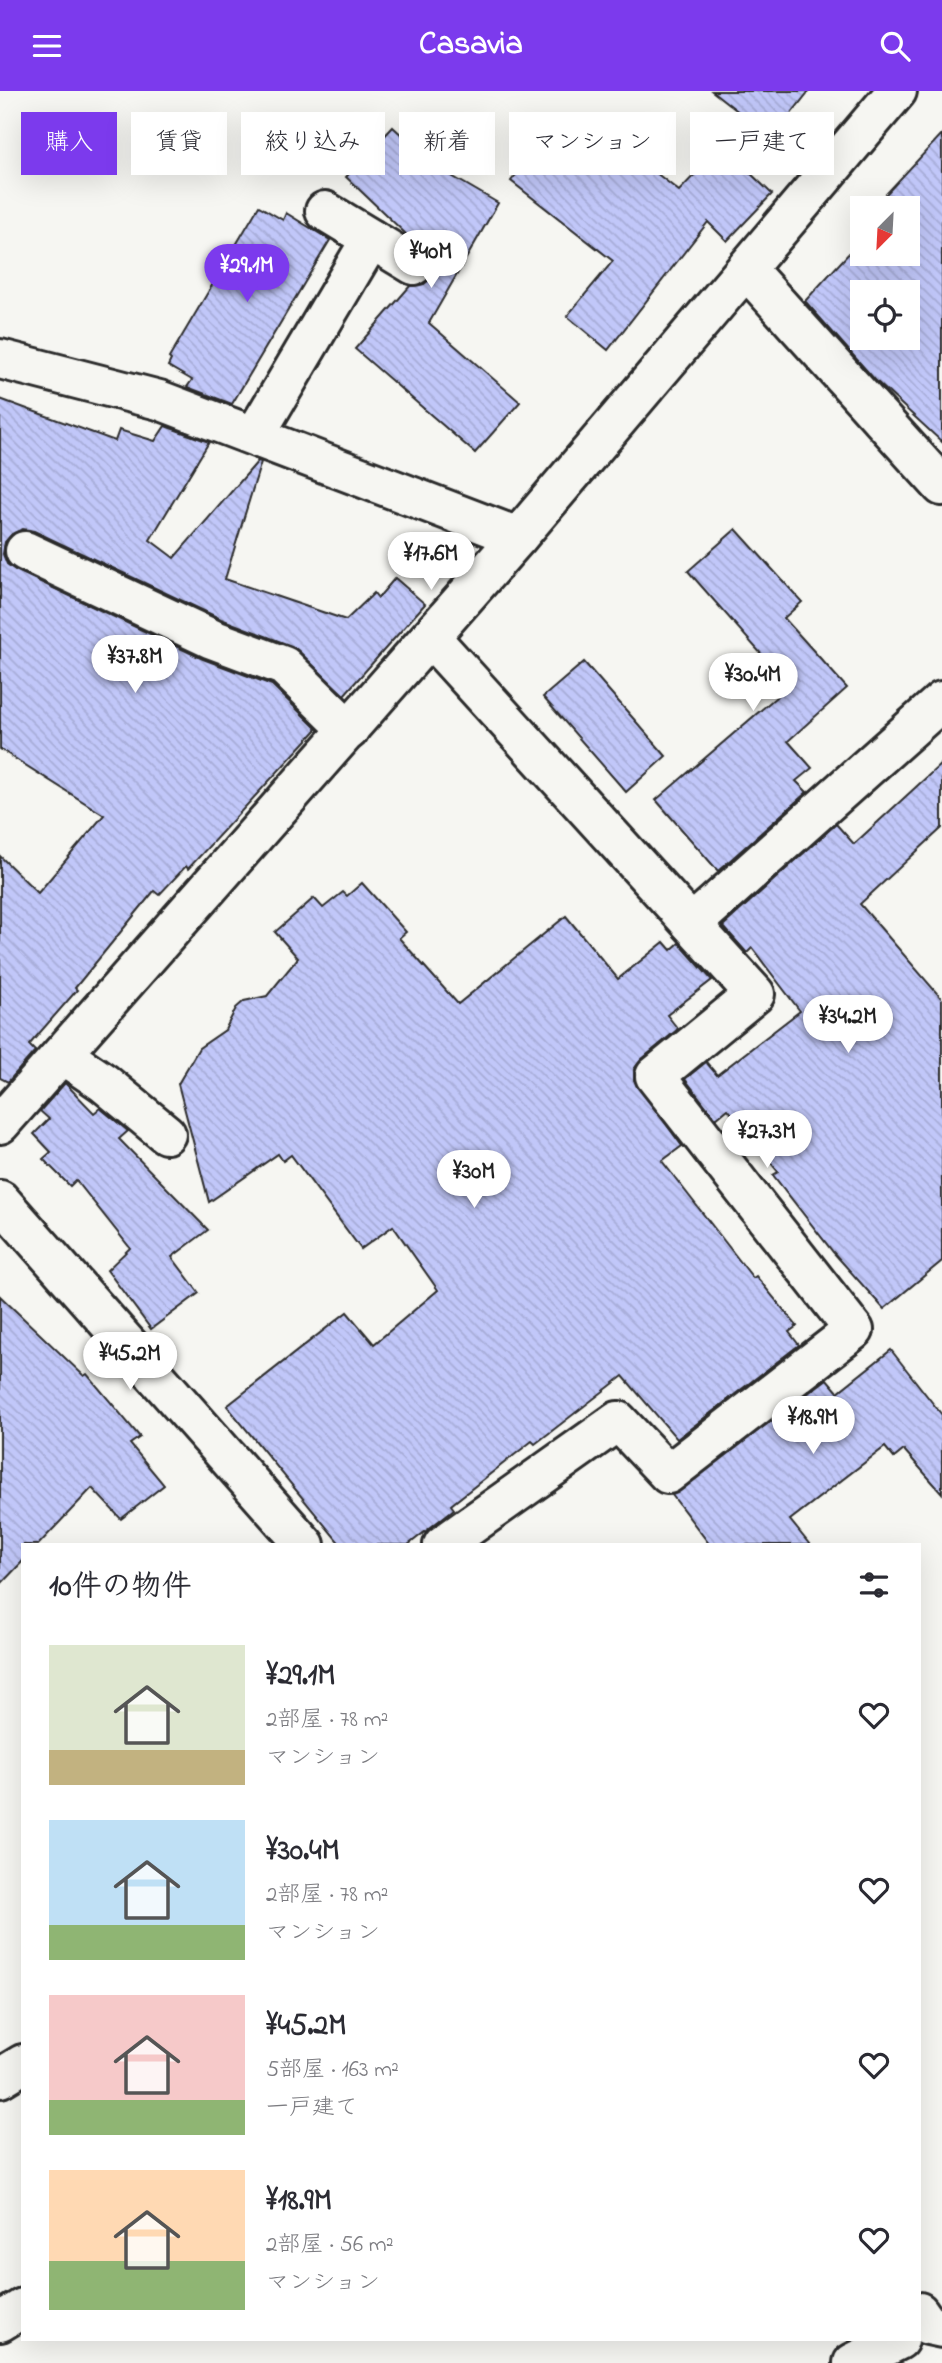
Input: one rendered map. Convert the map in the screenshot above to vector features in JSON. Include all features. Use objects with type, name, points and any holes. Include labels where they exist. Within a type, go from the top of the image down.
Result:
[{"type":"street","points":[[0,1124],[519,537],[897,91]]},
{"type":"street","points":[[325,211],[414,265]]},
{"type":"street","points":[[255,435],[371,239]]},
{"type":"street","points":[[746,269],[942,487]]},
{"type":"street","points":[[0,359],[159,400],[519,537]]},
{"type":"street","points":[[25,551],[212,639],[284,666],[349,730]]},
{"type":"street","points":[[431,638],[755,994],[655,1076],[854,1329],[668,1474],[618,1421],[446,1543]]},
{"type":"street","points":[[692,924],[942,701]]},
{"type":"street","points":[[63,1055],[104,1083],[166,1134]]},
{"type":"street","points":[[0,1200],[303,1543]]},
{"type":"street","points":[[0,2078],[21,2065]]},
{"type":"street","points":[[0,2322],[21,2309]]},
{"type":"street","points":[[853,2363],[895,2341]]},
{"type":"building","points":[[712,91],[809,91],[792,112],[739,112]]},
{"type":"building","points":[[393,127],[399,132],[399,175],[450,175],[498,203],[429,323],[520,402],[475,453],[355,349],[410,286],[424,284],[432,277],[434,258],[438,254],[408,236],[346,177],[385,175],[385,136]]},
{"type":"building","points":[[942,134],[942,442],[875,380],[805,301],[850,252],[850,266],[920,266],[920,196],[884,196]]},
{"type":"building","points":[[516,175],[659,175],[679,191],[694,175],[752,175],[772,194],[727,241],[708,222],[608,350],[567,316],[613,261],[511,181]]},
{"type":"building","points":[[259,206],[283,220],[286,213],[330,240],[232,404],[187,387],[192,380],[168,366],[171,360],[169,358]]},
{"type":"building","points":[[0,399],[115,441],[119,430],[155,441],[165,426],[209,442],[150,540],[174,558],[258,461],[261,462],[225,579],[346,620],[374,593],[378,598],[395,578],[425,604],[344,695],[292,646],[221,619],[34,531],[23,529],[12,534],[5,542],[3,554],[7,564],[15,570],[203,659],[272,685],[317,729],[188,869],[186,866],[159,895],[154,891],[75,988],[77,990],[29,1045],[35,1051],[8,1082],[0,1078],[0,856],[38,893],[104,815],[0,749]]},
{"type":"building","points":[[736,529],[802,602],[784,618],[847,688],[788,741],[812,768],[796,781],[807,792],[718,871],[656,800],[782,692],[771,679],[778,673],[688,571]]},
{"type":"building","points":[[584,662],[666,756],[626,792],[543,697]]},
{"type":"building","points":[[942,763],[942,828],[860,904],[942,999],[942,1261],[884,1309],[833,1252],[773,1175],[778,1172],[728,1109],[716,1119],[685,1079],[706,1062],[717,1075],[800,1011],[752,948],[747,953],[723,926],[836,824],[854,844]]},
{"type":"building","points":[[362,883],[406,932],[399,938],[458,1004],[566,916],[618,979],[664,942],[671,950],[679,943],[712,980],[667,1015],[678,1029],[641,1060],[634,1069],[634,1080],[682,1146],[662,1161],[753,1278],[756,1276],[797,1326],[789,1332],[799,1345],[677,1439],[623,1376],[535,1444],[532,1441],[451,1505],[454,1509],[411,1543],[339,1543],[227,1406],[347,1312],[374,1344],[438,1290],[393,1226],[361,1249],[291,1155],[283,1161],[278,1154],[209,1202],[178,1084],[199,1048],[225,1030],[236,1008],[244,1001],[267,996],[298,958],[275,932],[314,898],[323,908],[343,892],[347,896]]},
{"type":"building","points":[[65,1083],[94,1113],[100,1108],[128,1131],[119,1139],[208,1230],[172,1257],[199,1293],[151,1329],[107,1270],[130,1248],[76,1180],[70,1186],[43,1159],[51,1152],[34,1134],[49,1119],[40,1111]]},
{"type":"building","points":[[0,1296],[84,1376],[87,1374],[140,1437],[130,1444],[164,1485],[121,1519],[92,1488],[40,1543],[21,1543],[21,1563],[0,1585]]},
{"type":"building","points":[[891,1350],[942,1415],[942,1493],[904,1450],[894,1458],[885,1447],[790,1520],[808,1543],[708,1543],[672,1495],[827,1379],[838,1392]]}]
